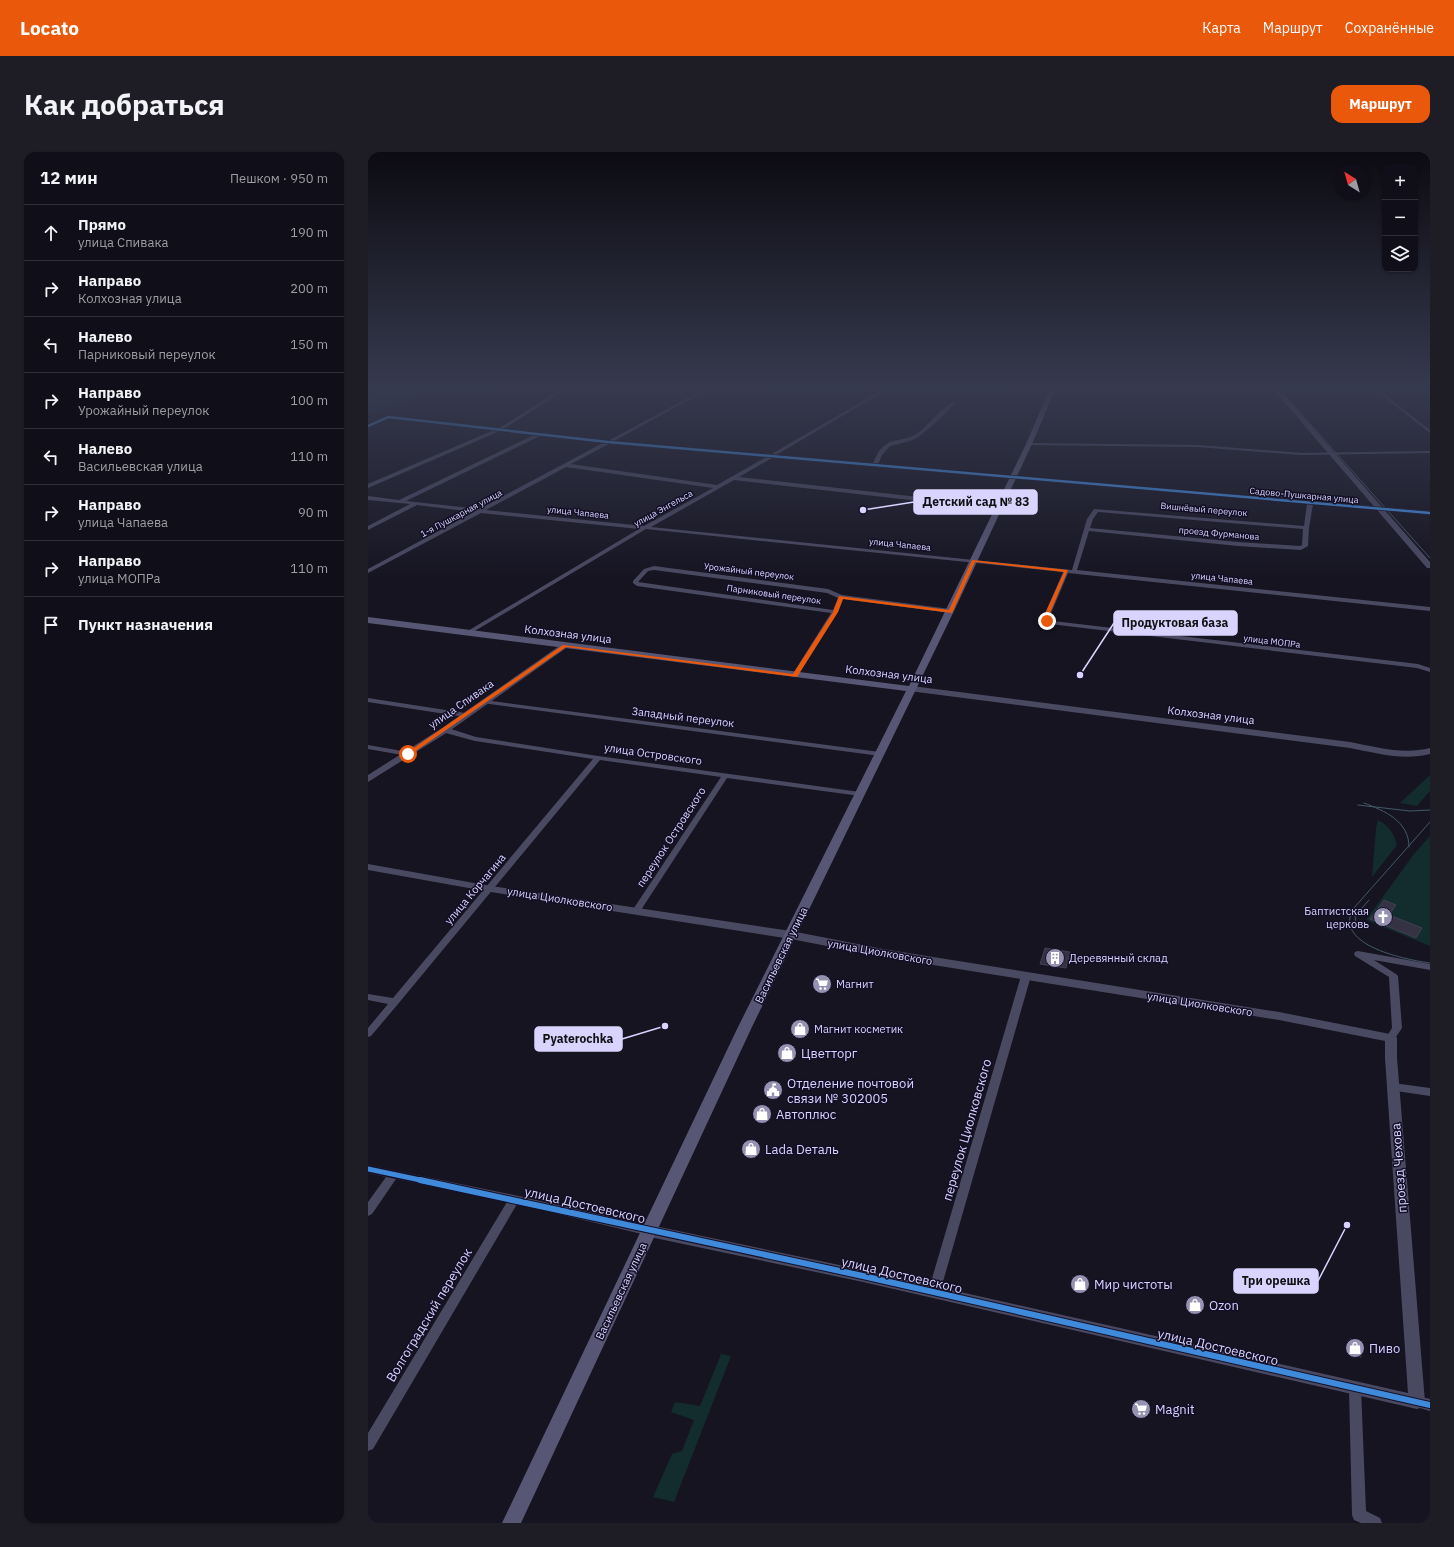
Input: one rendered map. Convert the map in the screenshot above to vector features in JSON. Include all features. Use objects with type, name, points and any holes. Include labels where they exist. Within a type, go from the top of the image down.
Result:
[{"type":"main road","name":"Васильевская улица","points":[[511,1523],[744,1029],[950,612],[1025,452]]},
{"type":"main road","name":"Колхозная улица","points":[[368,620],[912,689]]},
{"type":"street","points":[[368,486],[448,452]]},
{"type":"street","points":[[398,502],[502,452]]},
{"type":"street","name":"1-я Пушкарная улица","points":[[368,571],[481,512],[590,452]]},
{"type":"street","name":"Садово-Пушкарная улица","points":[[723,452],[875,464],[1430,514]]},
{"type":"street","name":"улица Энгельса","points":[[468,633],[644,528],[734,478],[776,452]]},
{"type":"street","points":[[875,464],[881,452]]},
{"type":"street","points":[[1275,452],[1301,454],[1430,452]]},
{"type":"street","points":[[1334,454],[1430,566]]},
{"type":"street","points":[[566,465],[718,487]]},
{"type":"street","points":[[734,478],[999,508]]},
{"type":"street","name":"улица Чапаева","points":[[368,498],[481,512],[1074,571],[1430,609]]},
{"type":"street","points":[[368,528],[415,504]]},
{"type":"street","name":"проезд Фурманова","points":[[1087,529],[1297,549],[1305,546],[1310,504]]},
{"type":"street","name":"Вишнёвый переулок","points":[[1087,529],[1094,511],[1100,509],[1306,528]]},
{"type":"street","points":[[1074,571],[1087,529]]},
{"type":"street","name":"Урожайный переулок","points":[[637,584],[635,582],[646,570],[654,568],[828,591],[841,597],[950,612]]},
{"type":"street","name":"улица МОПРа","points":[[1066,571],[1046,618],[1047,621],[1052,623],[1418,666],[1430,670]]},
{"type":"street","name":"Парниковый переулок","points":[[637,584],[835,612],[795,675]]},
{"type":"street","points":[[835,612],[841,597]]},
{"type":"street","name":"улица Спивака","points":[[368,779],[444,730],[565,646]]},
{"type":"street","name":"Колхозная улица","points":[[912,689],[1342,744],[1408,754],[1420,754],[1430,751]]},
{"type":"street","points":[[368,700],[465,715]]},
{"type":"street","name":"Западный переулок","points":[[484,702],[880,754]]},
{"type":"street","name":"улица Островского","points":[[444,730],[475,739],[598,758],[860,794]]},
{"type":"street","points":[[368,748],[408,754]]},
{"type":"street","name":"улица Корчагина","points":[[368,1034],[491,889],[598,758]]},
{"type":"street","name":"переулок Островского","points":[[636,911],[725,776]]},
{"type":"street","name":"улица Циолковского","points":[[368,867],[491,889],[790,935],[883,953],[1279,1016],[1391,1038]]},
{"type":"street","name":"проезд Чехова","points":[[1423,1403],[1393,1087],[1391,1038],[1397,1028],[1393,976],[1358,954],[1430,968]]},
{"type":"street","name":"переулок Циолковского","points":[[934,1292],[1026,976]]},
{"type":"street","points":[[368,997],[395,1002]]},
{"type":"street","points":[[1393,1087],[1430,1092]]},
{"type":"street","name":"улица Достоевского","points":[[368,1169],[514,1199],[650,1231],[934,1292],[1355,1389],[1423,1403]]},
{"type":"street","points":[[368,1211],[394,1174]]},
{"type":"street","name":"Волгоградский переулок","points":[[368,1445],[514,1199]]},
{"type":"street","points":[[1355,1389],[1359,1515],[1375,1523]]},
{"type":"green space","points":[[1430,775],[1430,791],[1417,806],[1400,803]]},
{"type":"green space","points":[[1378,820],[1390,830],[1397,845],[1372,877],[1376,828]]},
{"type":"green space","points":[[1430,836],[1430,946],[1366,920],[1414,854]]},
{"type":"green space","points":[[721,1354],[731,1356],[674,1502],[653,1497],[672,1454],[682,1451],[694,1420],[671,1412],[675,1402],[700,1406]]},
{"type":"building","name":"Баптистская церковь","points":[[1384,900],[1396,905],[1389,915],[1422,928],[1416,938],[1370,919]]},
{"type":"building","name":"Деревянный склад","points":[[1045,948],[1070,952],[1066,968],[1040,964]]},
{"type":"building","name":"Пиво","points":[[1350,1339],[1361,1341],[1361,1357],[1349,1354]]},
{"type":"tram line","points":[[1335,452],[1430,558]]},
{"type":"tram line","points":[[1364,803],[1372,807]]},
{"type":"tram line","points":[[1358,805],[1372,807]]},
{"type":"tram line","points":[[1372,807],[1410,811],[1430,810]]},
{"type":"tram line","points":[[1372,807],[1394,818],[1400,824],[1405,830],[1409,846]]},
{"type":"tram line","points":[[1409,846],[1430,822]]},
{"type":"tram line","points":[[1409,846],[1353,909],[1350,922],[1354,933],[1363,942],[1376,949],[1430,963]]},
{"type":"tram line","points":[[1356,923],[1355,916],[1369,900]]},
{"type":"cycle path","points":[[724,452],[1430,513]]},
{"type":"cycle path","points":[[368,1169],[863,1276],[1430,1405]]},
{"type":"place","name":"Детский сад № 83","points":[[863,510]]},
{"type":"place","name":"Продуктовая база","points":[[1080,675]]},
{"type":"place","name":"Баптистская церковь","points":[[1383,917]]},
{"type":"place","name":"Деревянный склад","points":[[1055,958]]},
{"type":"place","name":"Магнит","points":[[822,984]]},
{"type":"place","name":"Pyaterochka","points":[[665,1026]]},
{"type":"place","name":"Магнит косметик","points":[[800,1029]]},
{"type":"place","name":"Цветторг","points":[[787,1053]]},
{"type":"place","name":"Отделение почтовой связи № 302005","points":[[773,1090]]},
{"type":"place","name":"Автоплюс","points":[[762,1114]]},
{"type":"place","name":"Lada Dеталь","points":[[751,1149]]},
{"type":"place","name":"Три орешка","points":[[1347,1225]]},
{"type":"place","name":"Мир чистоты","points":[[1080,1284]]},
{"type":"place","name":"Ozon","points":[[1195,1305]]},
{"type":"place","name":"Пиво","points":[[1355,1348]]},
{"type":"place","name":"Magnit","points":[[1141,1409]]},
{"type":"route","points":[[408,754],[565,646],[795,675],[835,612],[841,597],[950,612],[974,561],[1066,571],[1046,618],[1047,621]]}]
